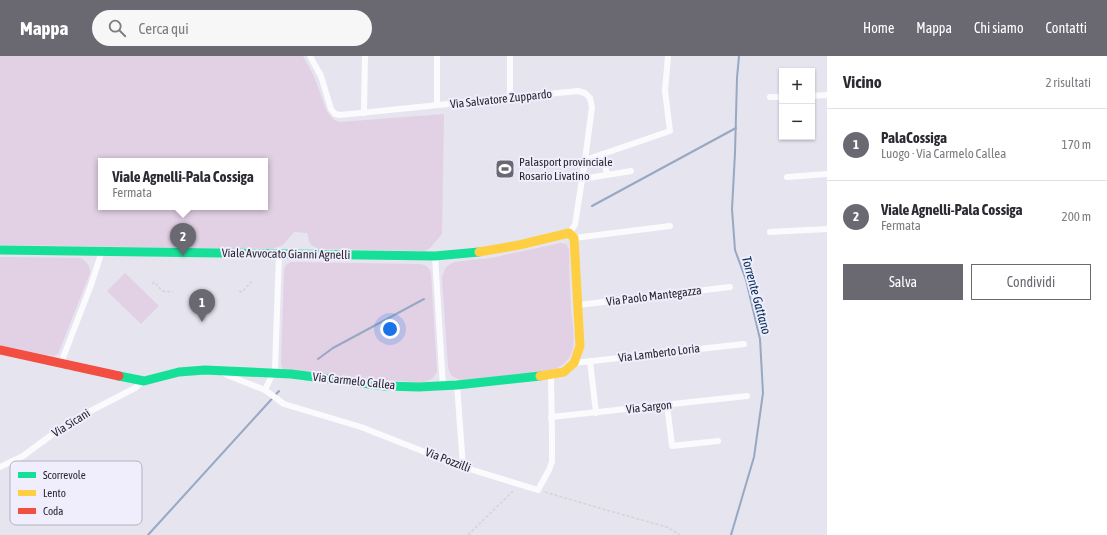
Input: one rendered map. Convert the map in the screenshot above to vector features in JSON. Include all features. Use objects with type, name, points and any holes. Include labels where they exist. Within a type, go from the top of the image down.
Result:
[{"type":"street","name":"Via Salvatore Zuppardo","points":[[310,56],[321,76],[331,109],[335,114],[340,115],[578,91],[585,93],[590,98],[592,107],[582,180],[572,236]]},
{"type":"street","points":[[364,113],[365,56]]},
{"type":"street","points":[[437,105],[438,56]]},
{"type":"street","points":[[510,56],[510,98]]},
{"type":"street","points":[[585,160],[670,131],[665,91],[668,56]]},
{"type":"street","points":[[815,96],[827,95]]},
{"type":"street","points":[[770,97],[779,97]]},
{"type":"street","points":[[603,154],[607,175]]},
{"type":"street","points":[[582,180],[631,171]]},
{"type":"street","points":[[787,177],[827,174]]},
{"type":"street","points":[[574,363],[580,346],[572,236],[670,226]]},
{"type":"street","points":[[770,232],[827,229]]},
{"type":"street","name":"Viale Avvocato Gianni Agnelli","points":[[3,249],[435,256],[508,248],[572,236]]},
{"type":"street","points":[[61,362],[91,285],[102,251]]},
{"type":"street","points":[[265,390],[275,369],[279,254]]},
{"type":"street","points":[[435,256],[444,386]]},
{"type":"street","name":"Via Paolo Mantegazza","points":[[578,305],[730,287]]},
{"type":"street","name":"Via Lamberto Loria","points":[[574,363],[744,344]]},
{"type":"street","name":"Via Carmelo Callea","points":[[0,350],[144,381],[161,378],[179,372],[221,371],[311,376],[385,386],[457,386],[551,376],[564,372],[574,363]]},
{"type":"street","points":[[590,361],[596,413]]},
{"type":"street","name":"Via Pozzilli","points":[[221,371],[227,375],[265,390],[284,404],[361,427],[463,467],[538,490]]},
{"type":"street","points":[[538,490],[552,462],[551,376]]},
{"type":"street","name":"Via Sicani","points":[[13,461],[23,456],[61,428],[135,388],[144,381]]},
{"type":"street","points":[[457,386],[463,467]]},
{"type":"street","name":"Via Sargon","points":[[551,418],[747,396]]},
{"type":"street","points":[[667,405],[672,446],[718,441]]},
{"type":"street","name":"Via Sicani","points":[[0,467],[10,462]]},
{"type":"path","points":[[152,284],[154,282],[162,291],[173,292]]},
{"type":"path","points":[[239,291],[242,292],[251,282],[254,284]]},
{"type":"path","points":[[468,535],[520,484]]},
{"type":"path","points":[[538,490],[667,527],[680,535]]},
{"type":"shaded area","points":[[0,56],[303,56],[314,76],[327,112],[334,120],[340,122],[444,114],[442,234],[430,248],[425,251],[318,249],[310,244],[307,233],[294,232],[283,245],[272,249],[0,245]]},
{"type":"shaded area","points":[[560,243],[566,244],[569,249],[574,342],[572,352],[566,362],[560,367],[549,371],[464,380],[453,377],[448,367],[442,277],[446,267],[454,262],[491,258]]},
{"type":"shaded area","points":[[0,257],[80,258],[88,264],[90,273],[58,354],[54,356],[0,345]]},
{"type":"shaded area","points":[[292,262],[420,264],[427,267],[431,273],[437,372],[430,380],[425,382],[416,382],[283,370],[281,363],[284,271],[286,265]]},
{"type":"shaded area","points":[[125,273],[159,306],[141,324],[107,291]]},
{"type":"waterway","name":"Torrente Gattano","points":[[731,535],[754,457],[763,393],[760,339],[746,280],[735,250],[732,209],[739,56]]},
{"type":"waterway","points":[[592,206],[736,128]]},
{"type":"waterway","points":[[318,359],[333,348],[424,299]]},
{"type":"waterway","points":[[148,535],[279,391]]},
{"type":"traffic: fast","points":[[0,250],[435,256],[479,252]]},
{"type":"traffic: fast","points":[[119,376],[144,381],[179,372],[205,370],[291,374],[385,386],[419,387],[457,385],[540,376]]},
{"type":"traffic: slow","points":[[479,252],[519,245],[569,233],[574,238],[580,346],[574,363],[564,372],[540,376]]},
{"type":"traffic: jam","points":[[0,350],[119,376]]},
{"type":"place","name":"Palasport provinciale Rosario Livatino","points":[[505,169]]},
{"type":"place","name":"Viale Agnelli-Pala Cossiga","points":[[183,256]]},
{"type":"place","name":"PalaCossiga","points":[[202,322]]}]
